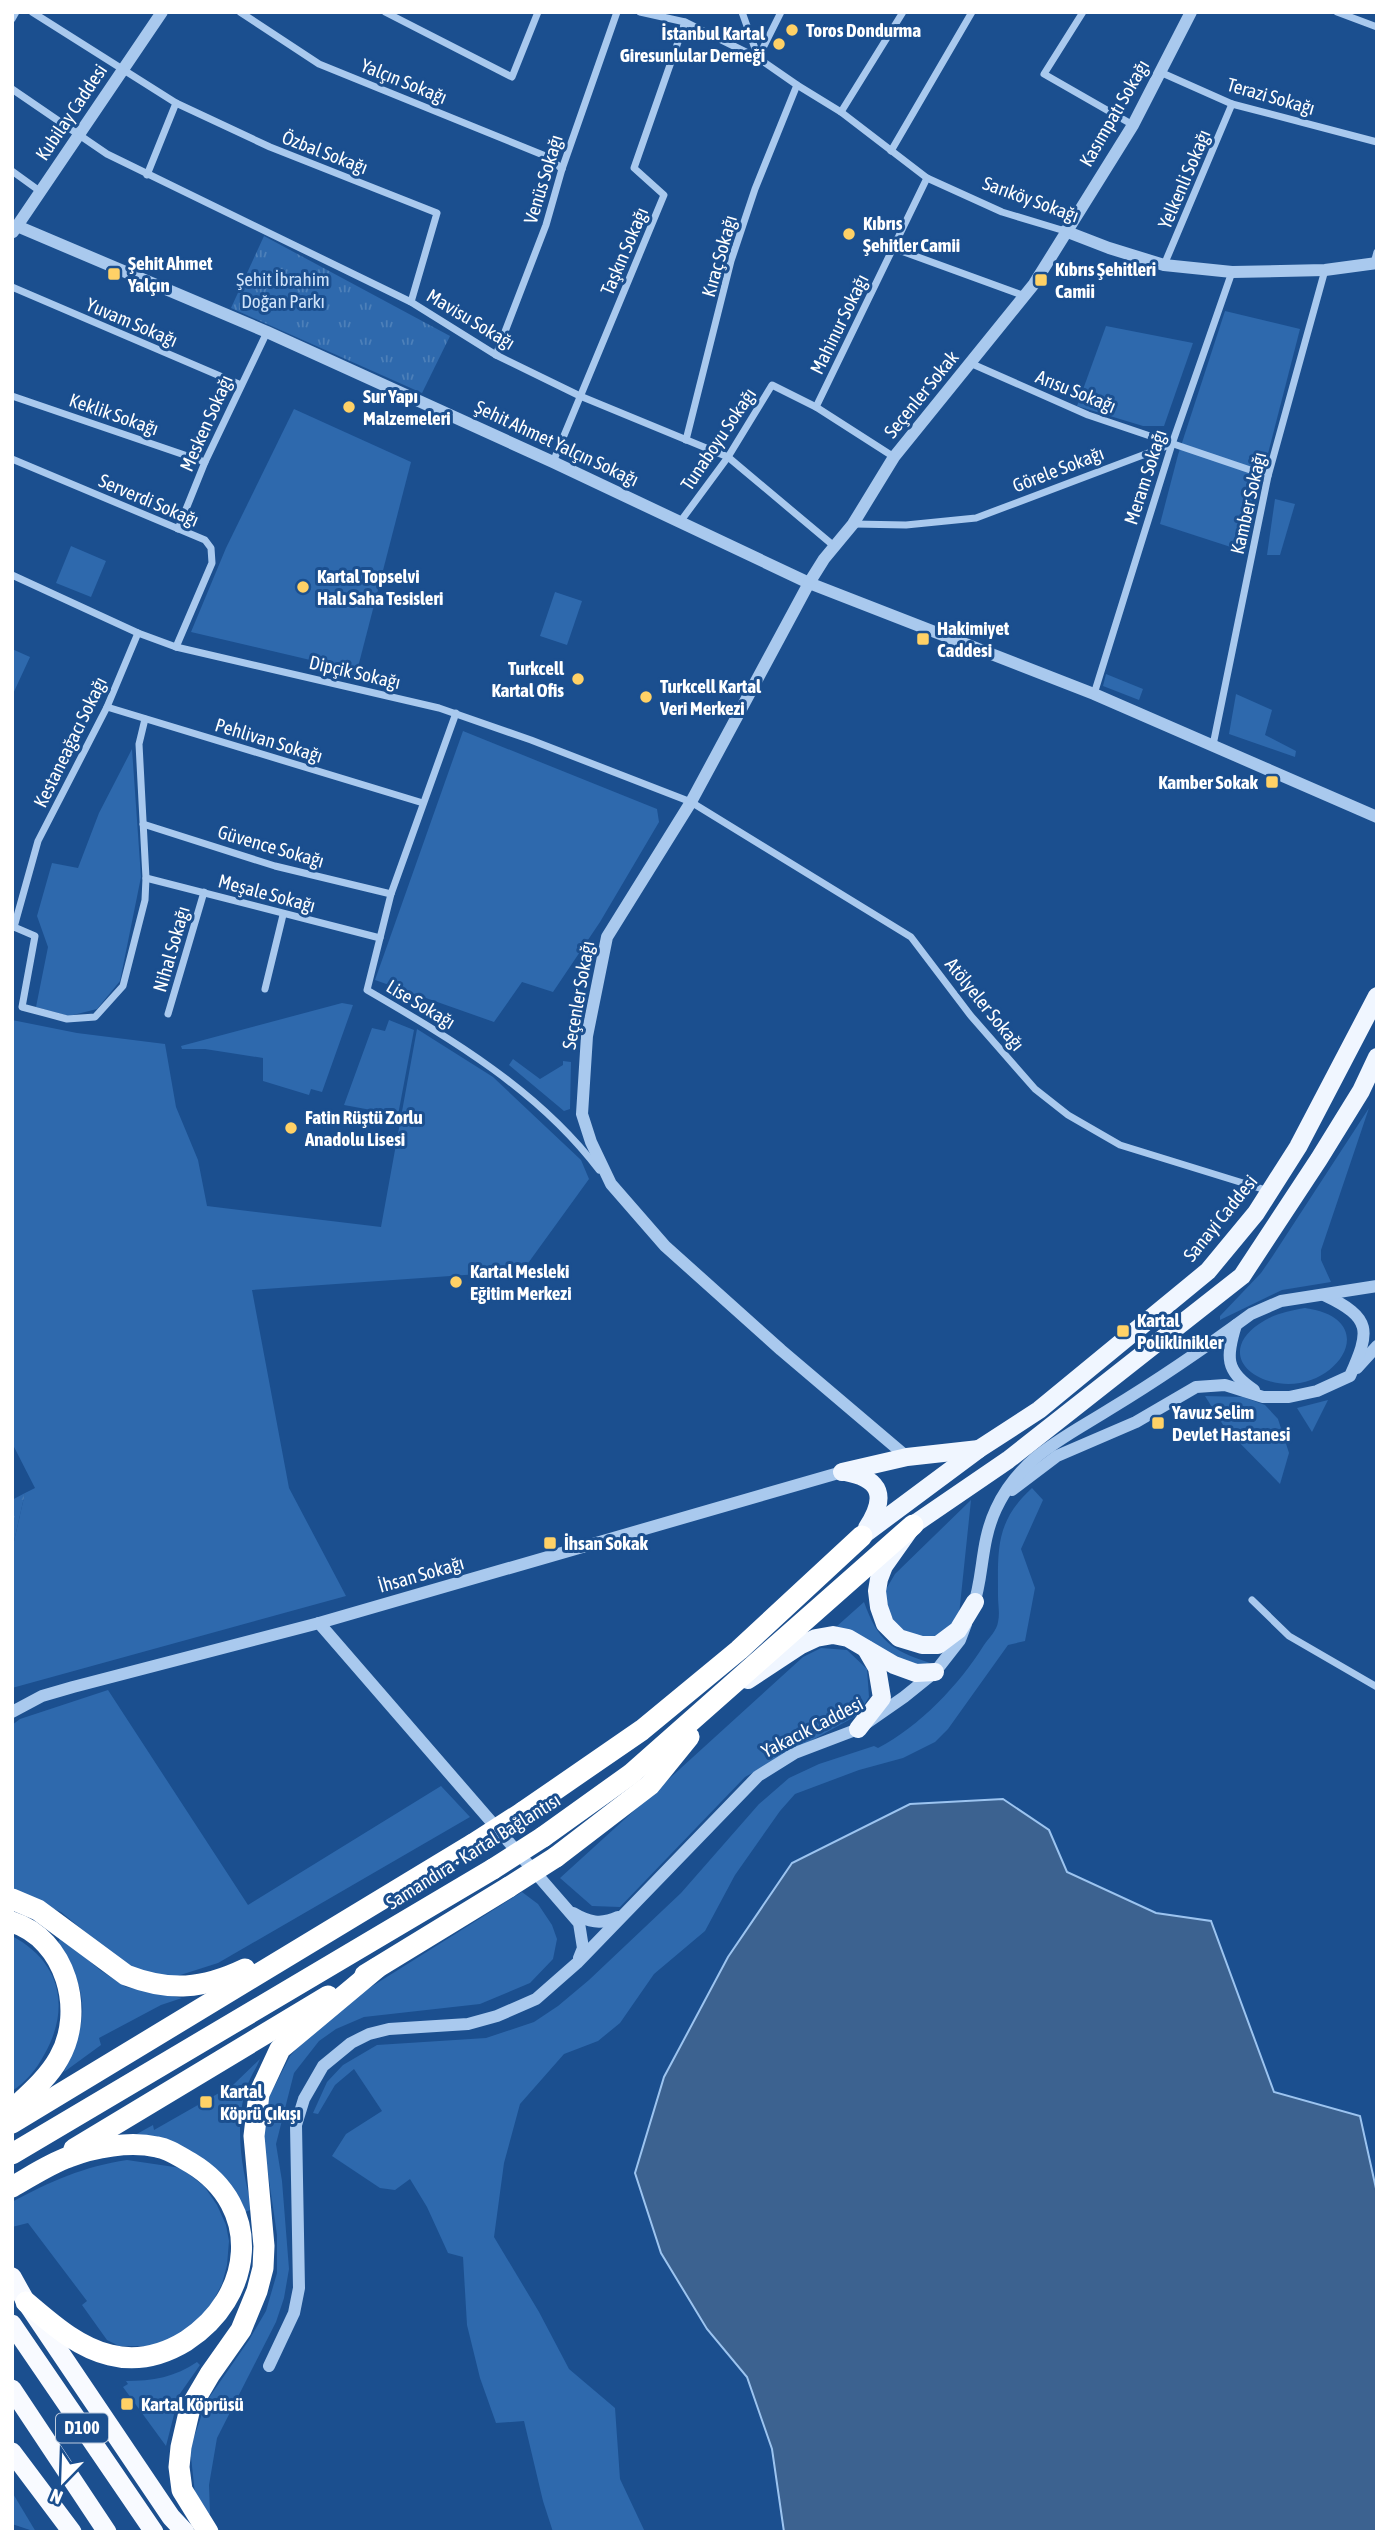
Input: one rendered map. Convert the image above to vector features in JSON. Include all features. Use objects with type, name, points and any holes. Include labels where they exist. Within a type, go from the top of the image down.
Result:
[{"type":"highway","name":"Samandıra - Kartal Bağlantısı","points":[[12,2154],[543,1837],[631,1774],[913,1525]]},
{"type":"highway","name":"Samandıra - Kartal Bağlantısı","points":[[12,2123],[473,1844],[642,1730],[739,1650],[862,1535]]},
{"type":"highway","points":[[12,2187],[556,1857],[650,1785],[723,1695]]},
{"type":"highway","points":[[12,1899],[38,1910],[126,1975],[162,1987],[187,1986],[225,1978],[324,1934]]},
{"type":"highway","points":[[12,1922],[41,1940],[59,1961],[68,1984],[72,2008],[69,2032],[59,2057],[39,2083],[12,2110]]},
{"type":"highway","points":[[208,2532],[182,2490],[179,2467],[181,2447],[190,2408],[241,2330],[263,2269],[264,2246],[254,2136],[259,2094],[280,2049],[377,1968]]},
{"type":"highway","points":[[12,2187],[68,2157],[128,2145],[157,2147],[173,2152],[220,2185],[232,2207],[240,2235],[241,2267],[230,2296],[204,2329],[156,2356],[110,2355],[81,2344],[26,2302]]},
{"type":"highway","points":[[12,2277],[26,2302],[171,2517],[185,2532]]},
{"type":"highway","name":"D100","points":[[12,2324],[154,2532]]},
{"type":"highway","name":"D100","points":[[12,2389],[107,2532]]},
{"type":"highway","points":[[12,2452],[72,2532]]},
{"type":"main road","name":"Sanayi Caddesi","points":[[862,1535],[979,1449],[1039,1410],[1208,1271],[1256,1213],[1298,1147],[1377,996]]},
{"type":"main road","points":[[1361,1091],[1377,1058]]},
{"type":"main road","points":[[975,1602],[958,1630],[938,1645],[922,1645],[900,1638],[885,1624],[879,1607],[879,1579],[884,1566],[913,1525],[1008,1460],[1242,1276],[1319,1159],[1377,1064]]},
{"type":"main road","points":[[842,1472],[907,1457],[979,1449]]},
{"type":"main road","points":[[842,1472],[864,1476],[873,1482],[878,1491],[878,1512],[862,1535]]},
{"type":"main road","points":[[723,1695],[816,1638],[833,1635],[848,1638],[894,1665],[916,1673],[935,1672]]},
{"type":"main road","points":[[858,1729],[882,1698],[877,1668],[864,1646]]},
{"type":"street","points":[[12,19],[16,12]]},
{"type":"street","name":"Özbal Sokağı","points":[[32,12],[176,103],[270,147],[437,213],[411,302]]},
{"type":"street","name":"Kubilay Caddesi","points":[[15,230],[162,12]]},
{"type":"street","name":"Yalçın Sokağı","points":[[240,12],[319,64],[548,157],[562,169]]},
{"type":"street","points":[[385,12],[512,77],[538,12]]},
{"type":"street","name":"Venüs Sokağı","points":[[496,355],[546,226],[562,169],[617,12]]},
{"type":"street","name":"Sarıköy Sokağı","points":[[640,12],[685,23],[758,58],[841,112],[927,178],[1002,212],[1164,265],[1232,272],[1325,270],[1376,259]]},
{"type":"street","points":[[742,12],[758,58]]},
{"type":"street","points":[[758,58],[781,12]]},
{"type":"street","points":[[841,112],[904,12]]},
{"type":"street","points":[[891,151],[972,12]]},
{"type":"street","points":[[1083,12],[1044,74],[1133,125]]},
{"type":"street","name":"Kasımpatı Sokağı","points":[[1065,231],[1133,125],[1191,12]]},
{"type":"street","points":[[1337,12],[1377,27]]},
{"type":"street","name":"Taşkın Sokağı","points":[[553,462],[664,195],[634,168],[685,23]]},
{"type":"street","name":"Terazi Sokağı","points":[[1160,72],[1233,104],[1377,142]]},
{"type":"street","name":"Kıraç Sokağı","points":[[687,440],[731,261],[755,189],[797,85]]},
{"type":"street","name":"Mavisu Sokağı","points":[[12,89],[107,154],[411,302],[496,355],[580,396],[728,457],[834,546]]},
{"type":"street","points":[[147,175],[176,103]]},
{"type":"street","name":"Yelkenli Sokağı","points":[[1164,265],[1233,104]]},
{"type":"street","points":[[12,171],[41,192]]},
{"type":"street","name":"Mahinur Sokağı","points":[[816,407],[927,178]]},
{"type":"street","name":"Şehit Ahmet Yalçın Sokağı","points":[[15,230],[267,332],[553,462],[809,583]]},
{"type":"street","name":"Seçenler Sokak","points":[[809,583],[853,524],[894,457],[1034,284],[1065,231]]},
{"type":"street","points":[[893,248],[1025,296]]},
{"type":"street","name":"Kamber Sokağı","points":[[1213,746],[1268,476],[1325,270]]},
{"type":"street","name":"Meram Sokağı","points":[[1094,694],[1171,444],[1232,272]]},
{"type":"street","name":"Yuvam Sokağı","points":[[12,287],[241,385]]},
{"type":"street","name":"Mesken Sokağı","points":[[178,529],[205,462],[267,332]]},
{"type":"street","name":"Arısu Sokağı","points":[[970,363],[1088,415],[1171,444]]},
{"type":"street","name":"Tunaboyu Sokağı","points":[[680,522],[728,457],[772,385],[816,407],[894,457]]},
{"type":"street","name":"Keklik Sokağı","points":[[12,396],[205,462]]},
{"type":"street","points":[[1171,444],[1268,476]]},
{"type":"street","name":"Görele Sokağı","points":[[853,524],[906,525],[975,518],[1171,444]]},
{"type":"street","name":"Serverdi Sokağı","points":[[12,458],[205,541],[212,548],[214,556],[176,647]]},
{"type":"street","name":"Dipçik Sokağı","points":[[12,575],[138,633],[176,647],[456,713],[691,802]]},
{"type":"street","points":[[809,583],[1094,694],[1377,817]]},
{"type":"street","name":"Seçenler Sokağı","points":[[809,583],[691,802],[607,937],[587,1036],[582,1114],[591,1142],[611,1184],[665,1246],[781,1350],[907,1457]]},
{"type":"street","name":"Kestaneağacı Sokağı","points":[[138,633],[107,707],[38,841],[14,927],[34,936],[22,1007],[67,1019],[95,1017],[123,986],[145,900],[139,744],[145,719]]},
{"type":"street","name":"Pehlivan Sokağı","points":[[107,707],[423,803]]},
{"type":"street","name":"Lise Sokağı","points":[[456,713],[391,894],[367,990],[489,1064],[576,1139],[611,1184]]},
{"type":"street","name":"Atölyeler Sokağı","points":[[691,802],[911,937],[971,1016],[1035,1089],[1076,1121],[1120,1145],[1270,1191]]},
{"type":"street","name":"Güvence Sokağı","points":[[143,824],[275,866],[391,894]]},
{"type":"street","name":"Meşale Sokağı","points":[[146,878],[380,938]]},
{"type":"street","name":"Nihal Sokağı","points":[[168,1014],[204,892]]},
{"type":"street","points":[[265,989],[283,915]]},
{"type":"street","name":"Yakacık Caddesi","points":[[269,2366],[297,2301],[299,2288],[296,2125],[304,2099],[323,2066],[351,2043],[369,2034],[389,2029],[468,2024],[519,2008],[536,1999],[577,1963],[758,1776],[796,1753],[858,1729],[935,1672],[960,1640],[975,1602],[988,1529],[1006,1493],[1020,1472],[1053,1442],[1110,1409],[1251,1314],[1281,1301],[1377,1286]]},
{"type":"street","points":[[1324,1295],[1354,1312],[1361,1320],[1364,1330],[1363,1346],[1350,1376]]},
{"type":"street","points":[[1236,1325],[1228,1356],[1230,1364],[1242,1383],[1263,1397]]},
{"type":"street","points":[[1350,1376],[1377,1346]]},
{"type":"street","name":"Yakacık Caddesi","points":[[1006,1493],[1057,1457],[1136,1422],[1196,1387],[1225,1385],[1263,1397],[1289,1396],[1317,1391],[1350,1376]]},
{"type":"street","name":"İhsan Sokağı","points":[[12,1712],[26,1703],[63,1690],[318,1623],[842,1472]]},
{"type":"street","points":[[1252,1600],[1289,1636],[1377,1687]]},
{"type":"street","points":[[318,1623],[579,1923],[583,1948],[577,1963]]},
{"type":"street","points":[[567,1909],[595,1922],[608,1922],[628,1911]]},
{"type":"green space","name":"Şehit İbrahim Doğan Parkı","points":[[264,236],[450,336],[422,393],[231,308]]},
{"type":"green space","points":[[1225,311],[1300,329],[1243,551],[1160,524],[1178,455]]},
{"type":"green space","points":[[1106,326],[1193,343],[1164,426],[1143,426],[1077,406]]},
{"type":"green space","points":[[294,409],[411,462],[357,671],[191,632],[226,548]]},
{"type":"green space","points":[[1275,499],[1295,504],[1280,555],[1267,555]]},
{"type":"green space","points":[[71,546],[106,561],[91,597],[56,583]]},
{"type":"green space","points":[[555,592],[582,601],[567,645],[540,636]]},
{"type":"green space","points":[[12,649],[30,657],[12,696]]},
{"type":"green space","points":[[1106,674],[1143,689],[1139,700],[1103,686]]},
{"type":"green space","points":[[1236,694],[1272,710],[1265,735],[1296,751],[1295,757],[1229,734]]},
{"type":"green space","points":[[463,731],[657,809],[659,822],[600,922],[553,992],[522,982],[494,1022],[375,980]]},
{"type":"green space","points":[[132,749],[141,877],[120,981],[97,1009],[69,1016],[36,1007],[48,947],[37,916],[52,863],[78,868],[99,813]]},
{"type":"green space","points":[[342,1003],[353,1005],[322,1092],[311,1089],[309,1095],[263,1081],[263,1058],[205,1049],[182,1049],[181,1046]]},
{"type":"green space","points":[[12,1020],[77,1033],[165,1044],[176,1107],[198,1160],[207,1206],[381,1227],[417,1029],[493,1077],[581,1160],[589,1179],[526,1266],[485,1266],[479,1274],[252,1290],[289,1488],[346,1596],[12,1688],[12,1550],[25,1493],[35,1488],[12,1443]]},
{"type":"green space","points":[[389,1020],[414,1030],[398,1115],[344,1105],[372,1028],[385,1031]]},
{"type":"green space","points":[[513,1059],[540,1079],[563,1065],[563,1061],[571,1062],[570,1109],[564,1111],[509,1065]]},
{"type":"green space","points":[[1369,1108],[1321,1250],[1321,1260],[1331,1282],[1282,1290],[1220,1320],[1220,1316],[1261,1273]]},
{"type":"green space","points":[[1305,1308],[1330,1315],[1344,1327],[1347,1341],[1342,1356],[1330,1369],[1313,1379],[1292,1384],[1269,1381],[1249,1371],[1243,1364],[1240,1348],[1249,1332],[1275,1315]]},
{"type":"green space","points":[[1205,1396],[1243,1397],[1265,1405],[1278,1419],[1289,1453],[1280,1484],[1225,1428]]},
{"type":"green space","points":[[1328,1400],[1312,1432],[1297,1408]]},
{"type":"green space","points":[[1032,1488],[1043,1500],[1021,1549],[1035,1588],[1025,1641],[1008,1645],[948,1729],[935,1742],[903,1758],[859,1770],[795,1794],[735,1875],[705,1931],[654,1974],[620,2023],[598,2041],[564,2054],[520,2104],[504,2163],[494,2237],[569,2369],[615,2408],[620,2479],[645,2532],[553,2532],[524,2421],[496,2423],[480,2378],[467,2325],[463,2257],[448,2253],[427,2207],[410,2179],[395,2190],[380,2188],[332,2156],[346,2134],[382,2111],[354,2069],[335,2085],[318,2114],[313,2113],[327,2082],[343,2065],[377,2045],[486,2038],[534,2022],[589,1980],[681,1893],[759,1804],[789,1778],[819,1764],[874,1746],[878,1748],[909,1728],[951,1689],[996,1628],[999,1616],[998,1564],[1001,1537],[1011,1513]]},
{"type":"green space","points":[[25,1493],[12,1550],[12,1500]]},
{"type":"green space","points":[[971,1500],[959,1615],[941,1636],[921,1638],[903,1632],[894,1620],[885,1591],[895,1574]]},
{"type":"green space","points":[[864,1602],[875,1626],[888,1642],[905,1653],[930,1663],[907,1671],[836,1627]]},
{"type":"green space","points":[[821,1648],[847,1650],[867,1669],[869,1697],[858,1715],[745,1777],[620,1907],[592,1906],[560,1878],[803,1657]]},
{"type":"green space","points":[[108,1690],[248,1905],[441,1786],[470,1817],[218,1963],[171,1978],[130,1969],[61,1912],[12,1891],[12,1725],[20,1719]]},
{"type":"green space","points":[[522,1892],[538,1904],[552,1925],[557,1939],[553,1959],[530,1983],[480,2004],[364,2017],[336,2029],[319,2041],[294,2073],[276,2144],[282,2181],[289,2269],[284,2298],[276,2322],[217,2438],[209,2485],[210,2514],[205,2514],[195,2494],[191,2457],[188,2455],[206,2402],[266,2311],[277,2273],[277,2235],[262,2132],[269,2097],[290,2056],[317,2027],[347,2002]]},
{"type":"green space","points":[[12,1936],[29,1947],[51,1973],[59,2004],[52,2037],[44,2055],[22,2084],[12,2091]]},
{"type":"green space","points":[[61,1937],[100,1970],[126,1987],[182,1998],[161,2005],[99,2038],[101,2045],[64,2072],[78,2036],[82,2007],[76,1978],[58,1942]]},
{"type":"green space","points":[[260,2059],[246,2089],[240,2119],[243,2165],[253,2209],[245,2212],[226,2183],[135,2135],[153,2125],[154,2130],[233,2085]]},
{"type":"green space","points":[[127,2160],[181,2168],[204,2186],[217,2205],[226,2225],[229,2241],[222,2284],[212,2303],[186,2335],[160,2346],[119,2346],[107,2340],[82,2305],[87,2301],[28,2223],[12,2227],[12,2202],[68,2176]]},
{"type":"green space","points":[[197,2362],[200,2365],[179,2395],[166,2446],[123,2387],[128,2384],[126,2381],[163,2377]]},
{"type":"green space","points":[[12,2492],[36,2532],[12,2524]]},
{"type":"shaded area","points":[[1003,1799],[1049,1830],[1067,1872],[1156,1913],[1211,1921],[1274,2092],[1360,2116],[1377,2193],[1377,2532],[784,2532],[772,2449],[747,2377],[707,2329],[661,2253],[635,2173],[664,2077],[728,1957],[792,1863],[910,1804]]},
{"type":"place","name":"Toros Dondurma","points":[[792,30]]},
{"type":"place","name":"İstanbul Kartal Giresunlular Derneği","points":[[779,44]]},
{"type":"place","name":"Kıbrıs Şehitler Camii","points":[[849,234]]},
{"type":"place","name":"Şehit Ahmet Yalçın","points":[[114,274]]},
{"type":"place","name":"Kıbrıs Şehi̇tleri̇ Cami̇i̇","points":[[1041,280]]},
{"type":"place","name":"Sur Yapı Malzemeleri","points":[[349,407]]},
{"type":"place","name":"Kartal Topselvi Halı Saha Tesisleri","points":[[303,587]]},
{"type":"place","name":"Hakimiyet Caddesi","points":[[923,639]]},
{"type":"place","name":"Turkcell Kartal Ofis","points":[[578,679]]},
{"type":"place","name":"Turkcell Kartal Veri Merkezi","points":[[646,697]]},
{"type":"place","name":"Kamber Sokak","points":[[1272,782]]},
{"type":"place","name":"Fatin Rüştü Zorlu Anadolu Lisesi","points":[[291,1128]]},
{"type":"place","name":"Kartal Mesleki Eğitim Merkezi","points":[[456,1282]]},
{"type":"place","name":"Kartal Poliklinikler","points":[[1123,1331]]},
{"type":"place","name":"Yavuz Seli̇m Devlet Hastanesi̇","points":[[1158,1423]]},
{"type":"place","name":"İhsan Sokak","points":[[550,1543]]},
{"type":"place","name":"Kartal Köprü Çıkışı","points":[[206,2102]]},
{"type":"place","name":"Kartal Köprüsü","points":[[127,2404]]}]
